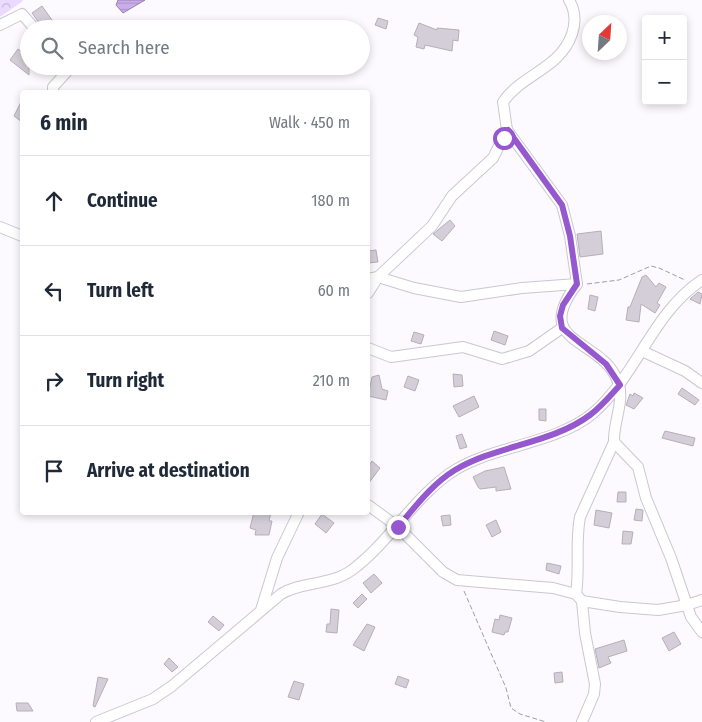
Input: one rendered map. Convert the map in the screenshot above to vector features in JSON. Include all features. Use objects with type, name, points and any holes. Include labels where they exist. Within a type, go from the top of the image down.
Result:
[{"type":"street","points":[[569,0],[574,15],[570,39],[559,57],[508,96],[503,108],[508,130],[562,205],[570,236],[577,284],[563,305],[560,316],[562,328],[606,364],[620,385],[614,442],[580,517],[578,529],[579,598],[595,684],[594,694],[582,722]]},
{"type":"street","points":[[0,25],[22,14],[27,20]]},
{"type":"street","points":[[53,90],[53,87],[64,75]]},
{"type":"street","points":[[373,278],[426,232],[452,196],[486,165],[499,148],[508,130]]},
{"type":"street","points":[[0,227],[20,235]]},
{"type":"street","points":[[373,278],[461,297],[522,288],[577,284]]},
{"type":"street","points":[[96,722],[146,702],[172,686],[261,610],[288,590],[331,581],[344,576],[398,527],[433,488],[456,470],[473,461],[570,427],[590,416],[620,385],[664,317],[698,282]]},
{"type":"street","points":[[370,349],[391,357],[463,347],[502,359],[529,351],[562,328]]},
{"type":"street","points":[[642,351],[685,371],[702,383]]},
{"type":"street","points":[[614,442],[638,467],[646,498],[671,558],[691,617],[702,632]]},
{"type":"street","points":[[370,506],[398,527],[443,572],[457,580],[553,588],[579,598],[647,610],[687,606],[702,600]]},
{"type":"street","points":[[261,610],[277,558],[298,515]]},
{"type":"path","points":[[577,284],[611,282],[651,266],[698,282]]},
{"type":"path","points":[[457,580],[466,594],[506,688],[511,708],[520,714],[546,722]]},
{"type":"green space","points":[[0,0],[22,0],[23,1],[0,17]]},
{"type":"shaded area","points":[[118,0],[145,0],[123,13],[116,5]]},
{"type":"building","points":[[42,6],[52,20],[37,20],[32,13]]},
{"type":"building","points":[[378,18],[388,21],[386,29],[375,25]]},
{"type":"building","points":[[419,23],[437,30],[437,28],[459,30],[458,41],[453,40],[452,51],[425,45],[424,49],[416,47],[418,37],[414,35]]},
{"type":"building","points":[[18,49],[20,50],[20,68],[10,60]]},
{"type":"building","points":[[20,104],[20,120],[14,116]]},
{"type":"building","points":[[450,220],[455,226],[442,241],[433,234]]},
{"type":"building","points":[[601,231],[603,254],[580,257],[577,234]]},
{"type":"building","points":[[376,250],[378,262],[370,263],[370,251]]},
{"type":"building","points":[[646,275],[656,287],[659,283],[666,287],[657,303],[660,305],[655,313],[641,304],[639,322],[626,320],[628,307],[630,307],[642,277]]},
{"type":"building","points":[[698,292],[702,294],[700,304],[690,299]]},
{"type":"building","points":[[590,295],[598,297],[595,311],[588,309]]},
{"type":"building","points":[[494,331],[508,336],[505,345],[491,340]]},
{"type":"building","points":[[414,332],[424,335],[421,344],[411,341]]},
{"type":"building","points":[[453,374],[462,375],[463,386],[454,387]]},
{"type":"building","points":[[379,375],[382,389],[388,391],[386,400],[370,396],[372,377]]},
{"type":"building","points":[[408,376],[419,380],[415,391],[404,387]]},
{"type":"building","points":[[682,388],[699,400],[695,405],[678,394]]},
{"type":"building","points":[[634,393],[643,398],[634,409],[626,405],[630,394],[633,396]]},
{"type":"building","points":[[474,396],[479,407],[459,417],[453,406]]},
{"type":"building","points":[[539,409],[546,409],[546,421],[539,420]]},
{"type":"building","points":[[665,431],[695,438],[693,446],[662,438]]},
{"type":"building","points":[[462,434],[467,447],[460,449],[456,436]]},
{"type":"building","points":[[372,461],[380,468],[370,481],[370,464]]},
{"type":"building","points":[[504,467],[511,489],[496,491],[496,487],[480,489],[478,487],[473,477],[485,471]]},
{"type":"building","points":[[618,492],[626,492],[626,502],[617,502]]},
{"type":"building","points":[[636,509],[643,510],[642,521],[634,520]]},
{"type":"building","points":[[596,510],[612,513],[609,528],[594,525]]},
{"type":"building","points":[[253,515],[270,515],[269,521],[272,521],[269,535],[255,535],[256,530],[250,528]]},
{"type":"building","points":[[321,515],[334,523],[326,533],[315,524]]},
{"type":"building","points":[[450,515],[451,525],[443,526],[441,516]]},
{"type":"building","points":[[496,520],[501,532],[492,537],[486,525]]},
{"type":"building","points":[[623,531],[633,532],[631,544],[622,544]]},
{"type":"building","points":[[547,563],[561,566],[559,574],[546,570]]},
{"type":"building","points":[[374,574],[382,583],[371,593],[363,583]]},
{"type":"building","points":[[362,594],[367,599],[358,608],[353,603]]},
{"type":"building","points":[[331,609],[339,610],[337,633],[326,632],[327,624],[330,624]]},
{"type":"building","points":[[500,615],[512,618],[508,632],[505,632],[504,635],[492,632],[495,619],[499,620]]},
{"type":"building","points":[[213,616],[224,625],[219,631],[208,622]]},
{"type":"building","points":[[367,624],[375,627],[364,651],[353,645]]},
{"type":"building","points":[[674,632],[681,644],[669,651],[662,638]]},
{"type":"building","points":[[624,640],[627,651],[608,657],[611,663],[599,668],[595,649]]},
{"type":"building","points":[[169,658],[178,667],[172,672],[164,664]]},
{"type":"building","points":[[562,672],[563,682],[555,683],[554,673]]},
{"type":"building","points":[[398,676],[409,680],[406,688],[395,684]]},
{"type":"building","points":[[98,677],[108,679],[95,707],[93,706]]},
{"type":"building","points":[[294,681],[304,684],[299,700],[288,697]]},
{"type":"building","points":[[16,703],[28,703],[33,711],[17,711]]},
{"type":"route","points":[[398,527],[420,500],[443,478],[473,461],[570,427],[590,416],[620,385],[606,364],[562,328],[560,316],[563,305],[577,284],[567,219],[554,190],[537,173],[523,149],[508,130],[504,138]]}]
